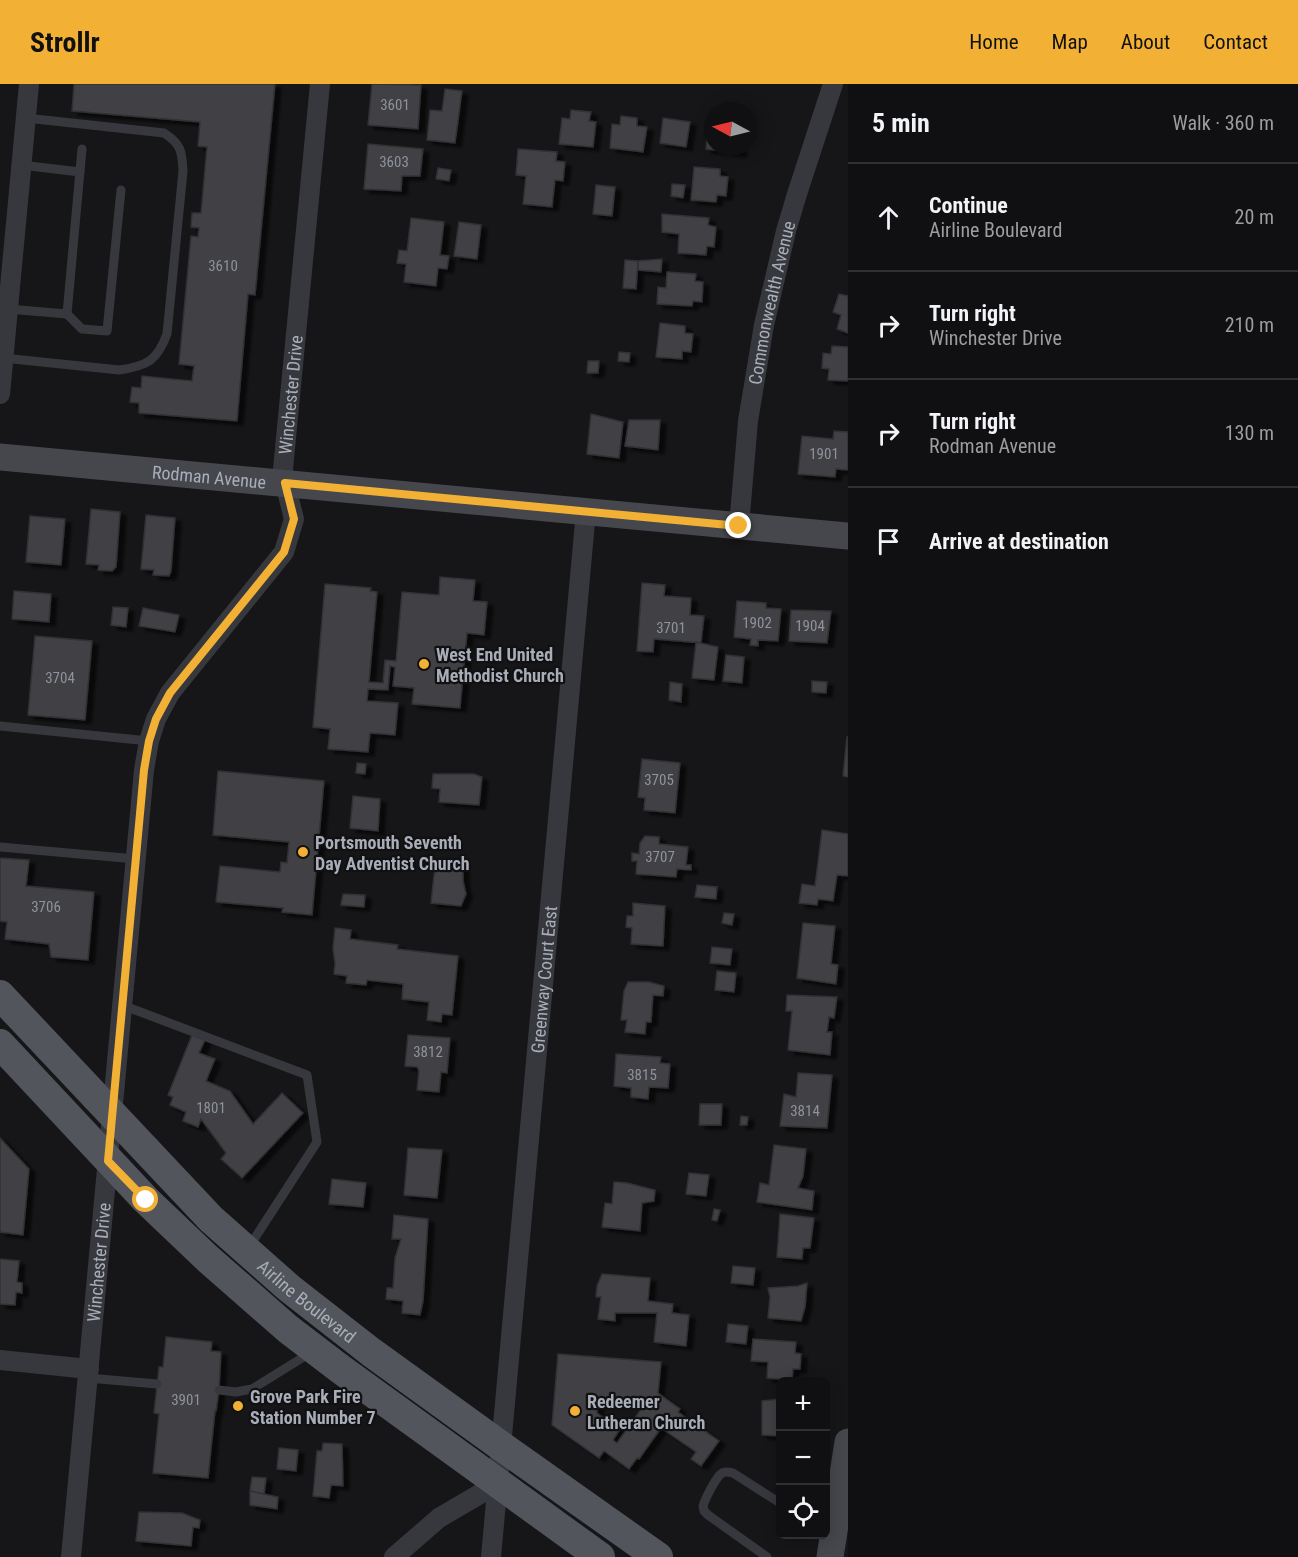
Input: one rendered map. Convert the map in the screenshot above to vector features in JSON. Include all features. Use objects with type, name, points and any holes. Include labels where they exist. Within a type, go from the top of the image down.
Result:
[{"type":"main road","name":"Airline Boulevard","points":[[0,995],[211,1219],[289,1288],[371,1352],[658,1557]]},
{"type":"main road","name":"Airline Boulevard","points":[[0,1044],[146,1200],[208,1259],[288,1329],[497,1484],[600,1557]]},
{"type":"street","points":[[0,394],[29,84]]},
{"type":"street","name":"Winchester Drive","points":[[71,1557],[144,770],[156,719],[170,693],[284,552],[294,519],[283,469],[320,84]]},
{"type":"street","name":"Commonwealth Avenue","points":[[739,526],[748,421],[764,325],[786,231],[833,85]]},
{"type":"street","name":"Rodman Avenue","points":[[0,457],[848,536]]},
{"type":"street","name":"Greenway Court East","points":[[490,1557],[586,511]]},
{"type":"street","points":[[0,1360],[88,1374]]},
{"type":"street","points":[[830,1525],[848,1442]]},
{"type":"street","points":[[394,1557],[439,1518],[497,1484]]},
{"type":"street","points":[[830,1539],[830,1557]]},
{"type":"lane","points":[[3,358],[119,370],[137,367],[151,360],[162,349],[167,334],[183,171],[182,153],[176,141],[164,133],[26,118]]},
{"type":"lane","points":[[67,314],[82,149]]},
{"type":"lane","points":[[21,165],[80,172]]},
{"type":"lane","points":[[8,309],[67,314],[82,329],[107,331],[121,190]]},
{"type":"lane","points":[[0,726],[149,741]]},
{"type":"lane","points":[[0,847],[136,859]]},
{"type":"lane","points":[[122,1005],[307,1075],[317,1142],[247,1251]]},
{"type":"lane","points":[[219,1390],[236,1392],[252,1389],[315,1350]]},
{"type":"lane","points":[[88,1374],[157,1384]]},
{"type":"lane","points":[[767,1557],[708,1515],[703,1506],[718,1477],[728,1472],[776,1500]]},
{"type":"building","points":[[74,84],[275,84],[255,295],[248,294],[237,421],[139,413],[139,403],[130,402],[132,387],[141,388],[142,376],[192,381],[194,366],[179,364],[191,236],[198,237],[199,228],[191,227],[192,213],[201,213],[207,147],[198,146],[200,122],[72,111]]},
{"type":"building","points":[[372,84],[421,85],[418,129],[368,125]]},
{"type":"building","points":[[445,89],[462,91],[455,143],[427,140],[430,110],[442,111]]},
{"type":"building","points":[[571,110],[591,112],[589,121],[596,122],[593,147],[559,144],[562,118],[570,119]]},
{"type":"building","points":[[621,116],[637,118],[637,126],[647,127],[643,152],[610,148],[612,124],[620,125]]},
{"type":"building","points":[[663,118],[690,122],[686,147],[660,143]]},
{"type":"building","points":[[368,144],[423,149],[420,176],[402,176],[401,191],[364,189]]},
{"type":"building","points":[[518,149],[557,152],[556,161],[565,162],[563,181],[555,180],[552,207],[523,204],[526,176],[516,175]]},
{"type":"building","points":[[694,167],[720,169],[720,176],[728,177],[726,196],[717,195],[716,202],[691,200]]},
{"type":"building","points":[[438,168],[451,170],[449,181],[436,179]]},
{"type":"building","points":[[672,184],[685,185],[683,198],[671,196]]},
{"type":"building","points":[[596,185],[615,187],[612,216],[593,214]]},
{"type":"building","points":[[662,214],[709,218],[708,225],[716,227],[714,247],[707,246],[706,255],[678,253],[679,234],[662,232]]},
{"type":"building","points":[[411,218],[444,222],[440,255],[449,256],[447,269],[438,268],[436,286],[404,282],[406,264],[397,263],[399,250],[407,251]]},
{"type":"building","points":[[459,222],[481,225],[477,259],[454,256]]},
{"type":"building","points":[[662,259],[661,272],[638,270],[638,261]]},
{"type":"building","points":[[625,260],[638,261],[636,289],[623,288]]},
{"type":"building","points":[[667,272],[696,274],[695,281],[703,282],[702,302],[693,301],[692,306],[657,304],[658,287],[666,288]]},
{"type":"building","points":[[839,294],[848,296],[848,333],[837,329],[841,315],[833,312]]},
{"type":"building","points":[[660,323],[685,326],[685,333],[693,334],[691,352],[682,351],[682,359],[656,357]]},
{"type":"building","points":[[832,346],[848,347],[848,381],[828,380],[829,369],[822,368],[823,353],[831,354]]},
{"type":"building","points":[[619,352],[630,353],[629,362],[618,361]]},
{"type":"building","points":[[588,361],[599,361],[598,373],[587,373]]},
{"type":"building","points":[[591,414],[623,422],[619,458],[587,454]]},
{"type":"building","points":[[629,420],[660,420],[658,450],[625,446]]},
{"type":"building","points":[[834,431],[848,432],[848,470],[836,469],[835,477],[798,474],[802,436],[833,439]]},
{"type":"building","points":[[91,509],[120,512],[116,567],[112,571],[98,570],[99,565],[86,564]]},
{"type":"building","points":[[146,515],[175,518],[169,576],[153,575],[154,570],[141,569]]},
{"type":"building","points":[[30,516],[65,519],[61,565],[26,562]]},
{"type":"building","name":"West End United Methodist Church","points":[[440,577],[475,580],[473,601],[487,602],[484,635],[467,633],[460,708],[412,704],[414,688],[393,686],[395,667],[390,666],[388,690],[368,689],[367,701],[398,703],[395,735],[370,733],[368,752],[328,749],[330,729],[313,727],[325,584],[371,588],[370,591],[377,592],[369,682],[383,683],[385,660],[396,661],[402,592],[439,595]]},
{"type":"building","points":[[642,583],[665,585],[664,596],[691,598],[690,615],[704,616],[701,643],[654,639],[653,652],[637,651]]},
{"type":"building","points":[[14,591],[51,594],[49,622],[12,619]]},
{"type":"building","points":[[737,601],[766,603],[766,608],[781,609],[778,641],[758,640],[758,646],[750,645],[751,639],[734,637]]},
{"type":"building","points":[[113,607],[128,608],[126,627],[111,625]]},
{"type":"building","points":[[143,608],[179,615],[175,632],[139,626]]},
{"type":"building","points":[[791,610],[831,611],[827,643],[789,641]]},
{"type":"building","points":[[35,636],[92,641],[85,720],[28,715]]},
{"type":"building","points":[[696,642],[718,647],[714,680],[692,678]]},
{"type":"building","points":[[726,655],[744,657],[742,683],[723,681]]},
{"type":"building","points":[[812,681],[827,682],[826,693],[812,692]]},
{"type":"building","points":[[670,682],[682,684],[681,702],[669,700]]},
{"type":"building","points":[[848,737],[848,777],[843,776]]},
{"type":"building","points":[[642,759],[680,763],[675,813],[644,810],[645,798],[638,797]]},
{"type":"building","points":[[357,763],[366,764],[365,774],[356,773]]},
{"type":"building","name":"Portsmouth Seventh Day Adventist Church","points":[[218,771],[324,781],[312,915],[282,912],[283,908],[216,902],[220,866],[280,872],[281,862],[287,863],[289,842],[213,835]]},
{"type":"building","points":[[433,774],[474,774],[482,777],[479,805],[439,802],[440,789],[432,788]]},
{"type":"building","points":[[353,796],[380,799],[378,831],[350,828]]},
{"type":"building","points":[[822,830],[848,834],[848,876],[837,875],[833,901],[818,899],[817,905],[799,903],[802,884],[815,886]]},
{"type":"building","points":[[645,836],[659,837],[659,844],[688,847],[686,865],[691,865],[691,870],[677,869],[676,877],[636,874],[637,861],[632,861],[632,853],[639,854],[640,843]]},
{"type":"building","points":[[0,858],[29,860],[26,886],[94,892],[88,960],[51,957],[49,944],[5,939],[7,922],[0,921]]},
{"type":"building","points":[[448,859],[463,861],[463,881],[466,894],[461,906],[431,903],[435,866],[447,868]]},
{"type":"building","points":[[697,885],[717,887],[716,899],[695,897]]},
{"type":"building","points":[[343,894],[365,895],[364,907],[341,905]]},
{"type":"building","points":[[633,903],[665,906],[663,946],[631,944],[632,928],[626,927],[627,916],[633,916]]},
{"type":"building","points":[[724,913],[734,914],[732,925],[722,923]]},
{"type":"building","points":[[803,923],[835,926],[831,964],[838,965],[836,984],[797,978]]},
{"type":"building","points":[[335,928],[351,930],[350,939],[398,945],[397,949],[458,956],[452,1015],[442,1014],[441,1022],[427,1020],[429,1002],[402,999],[403,984],[367,980],[366,985],[346,983],[347,976],[334,974]]},
{"type":"building","points":[[712,947],[732,949],[730,965],[710,963]]},
{"type":"building","points":[[717,971],[736,973],[734,992],[715,990]]},
{"type":"building","points":[[628,982],[649,982],[664,986],[663,996],[653,995],[651,1022],[646,1022],[645,1034],[625,1032],[627,1020],[621,1020],[624,991]]},
{"type":"building","points":[[787,995],[837,997],[834,1018],[829,1017],[827,1032],[832,1032],[830,1055],[788,1050],[792,1011],[786,1011]]},
{"type":"building","points":[[192,1035],[205,1040],[199,1053],[215,1059],[206,1081],[230,1091],[253,1124],[282,1093],[303,1113],[242,1178],[221,1159],[226,1153],[201,1119],[198,1127],[183,1121],[186,1112],[170,1105],[173,1097],[168,1095]]},
{"type":"building","points":[[408,1035],[450,1038],[447,1073],[441,1072],[439,1092],[417,1090],[419,1071],[417,1067],[405,1066]]},
{"type":"building","points":[[616,1054],[661,1057],[660,1063],[670,1064],[668,1088],[649,1087],[648,1099],[631,1097],[631,1088],[614,1086]]},
{"type":"building","points":[[798,1073],[832,1075],[827,1128],[780,1126],[784,1094],[796,1097]]},
{"type":"building","points":[[700,1104],[722,1104],[721,1125],[699,1125]]},
{"type":"building","points":[[741,1116],[748,1117],[747,1125],[740,1125]]},
{"type":"building","points":[[0,1138],[29,1169],[23,1235],[0,1232]]},
{"type":"building","points":[[774,1145],[806,1149],[803,1176],[798,1188],[814,1191],[812,1210],[757,1202],[760,1183],[769,1185]]},
{"type":"building","points":[[408,1148],[442,1150],[437,1198],[404,1195]]},
{"type":"building","points":[[689,1173],[709,1175],[706,1196],[686,1194]]},
{"type":"building","points":[[332,1179],[366,1183],[363,1207],[329,1204]]},
{"type":"building","points":[[614,1182],[655,1190],[654,1201],[642,1203],[640,1231],[602,1227],[605,1203],[612,1204]]},
{"type":"building","points":[[714,1209],[720,1210],[717,1221],[712,1220]]},
{"type":"building","points":[[780,1214],[814,1218],[810,1248],[803,1248],[802,1259],[777,1257]]},
{"type":"building","points":[[394,1215],[428,1219],[423,1301],[420,1315],[402,1313],[403,1301],[386,1299],[387,1288],[393,1288],[395,1258],[401,1239],[392,1239]]},
{"type":"building","points":[[0,1259],[19,1261],[17,1282],[22,1283],[22,1293],[16,1292],[15,1305],[0,1304]]},
{"type":"building","points":[[733,1266],[755,1268],[753,1285],[731,1283]]},
{"type":"building","points":[[602,1274],[650,1278],[648,1301],[673,1304],[672,1313],[689,1315],[686,1346],[654,1342],[657,1313],[615,1313],[615,1321],[598,1319],[601,1297],[596,1297],[597,1286]]},
{"type":"building","points":[[807,1283],[801,1321],[768,1318],[770,1297],[768,1288],[798,1286]]},
{"type":"building","points":[[728,1324],[748,1326],[746,1344],[726,1342]]},
{"type":"building","points":[[166,1337],[212,1342],[211,1351],[221,1352],[219,1390],[208,1478],[153,1473],[159,1414],[154,1413],[159,1367],[163,1367]]},
{"type":"building","points":[[753,1339],[796,1342],[795,1353],[801,1354],[800,1369],[793,1369],[792,1377],[767,1378],[768,1362],[751,1361]]},
{"type":"building","name":"Redeemer Lutheran Church","points":[[558,1354],[661,1362],[658,1393],[680,1409],[678,1412],[719,1441],[701,1466],[691,1459],[696,1452],[661,1428],[629,1469],[604,1451],[599,1458],[552,1425]],"holes":[[[640,1396],[647,1401],[617,1443],[613,1440],[620,1429],[597,1413],[598,1400],[639,1403]]]},
{"type":"building","points":[[776,1399],[776,1436],[762,1435],[762,1401]]},
{"type":"building","points":[[323,1443],[342,1444],[343,1486],[331,1485],[329,1498],[313,1496],[317,1451],[322,1451]]},
{"type":"building","points":[[279,1448],[298,1450],[296,1471],[277,1469]]},
{"type":"building","points":[[252,1477],[266,1478],[264,1495],[250,1491]]},
{"type":"building","points":[[250,1491],[278,1497],[277,1509],[250,1505]]},
{"type":"building","points":[[139,1512],[182,1513],[200,1520],[199,1528],[193,1527],[191,1546],[136,1541]]},
{"type":"place","name":"West End United Methodist Church","points":[[424,664]]},
{"type":"place","name":"Portsmouth Seventh Day Adventist Church","points":[[303,852]]},
{"type":"place","name":"Grove Park Fire Station Number 7","points":[[238,1406]]},
{"type":"place","name":"Redeemer Lutheran Church","points":[[575,1411]]},
{"type":"route","points":[[146,1200],[108,1161],[144,770],[149,741],[156,719],[170,693],[284,552],[294,519],[285,483],[739,526]]}]
